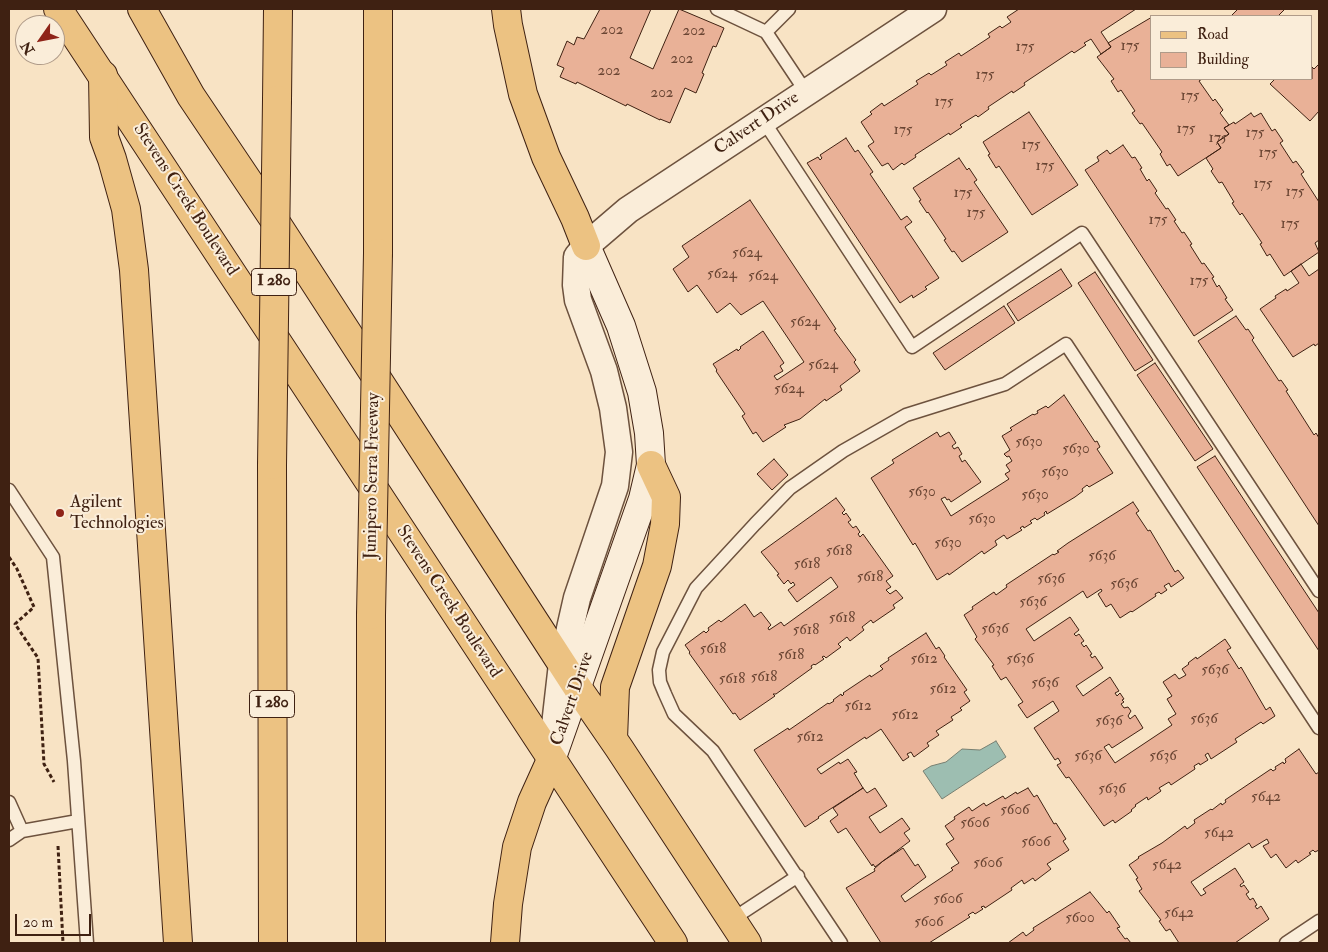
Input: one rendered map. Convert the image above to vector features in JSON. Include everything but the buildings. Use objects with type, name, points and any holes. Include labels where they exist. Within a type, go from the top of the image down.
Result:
[{"type":"main road","name":"Stevens Creek Boulevard","points":[[58,9],[673,943]]},
{"type":"main road","points":[[142,9],[191,96],[275,221],[577,687],[747,943]]},
{"type":"main road","name":"I 280","points":[[273,943],[272,465],[278,9]]},
{"type":"main road","name":"Junipero Serra Freeway","points":[[371,943],[371,615],[378,253],[378,9]]},
{"type":"main road","points":[[506,9],[523,94],[546,157],[586,246]]},
{"type":"main road","points":[[102,75],[104,137],[126,209],[134,270],[178,943]]},
{"type":"main road","name":"Calvert Drive","points":[[551,760],[643,499],[651,465],[649,433],[642,392],[621,326],[586,246]]},
{"type":"main road","points":[[613,739],[615,687],[657,566],[665,524],[666,497],[651,465]]},
{"type":"main road","points":[[505,943],[508,904],[518,847],[532,802],[551,760]]},
{"type":"street","name":"Calvert Drive","points":[[551,760],[562,664],[577,598],[615,486],[619,452],[613,408],[604,371],[578,300],[576,285],[577,257],[586,246],[628,210],[933,9]]},
{"type":"lane","points":[[717,9],[766,32],[806,92]]},
{"type":"lane","points":[[766,32],[789,9]]},
{"type":"lane","points":[[764,120],[912,347],[1082,233],[1319,591]]},
{"type":"lane","points":[[842,943],[713,751],[674,714],[660,682],[659,670],[663,652],[696,588],[754,524],[790,488],[843,451],[906,415],[1005,384],[1066,344],[1319,728]]},
{"type":"lane","points":[[9,490],[52,557],[74,761],[87,943]]},
{"type":"lane","points":[[9,802],[22,831]]},
{"type":"lane","points":[[9,840],[22,831],[78,821]]},
{"type":"lane","points":[[731,920],[798,876]]},
{"type":"lane","points":[[1286,943],[1319,921]]},
{"type":"path","points":[[9,557],[17,569],[34,607],[15,624],[38,658],[44,764],[54,782]]},
{"type":"path","points":[[58,846],[63,943]]},
{"type":"shaded area","points":[[996,741],[1006,757],[942,799],[923,771],[931,766],[946,762],[962,749],[980,750]]},
{"type":"place","name":"Agilent Technologies","points":[[60,513]]}]
